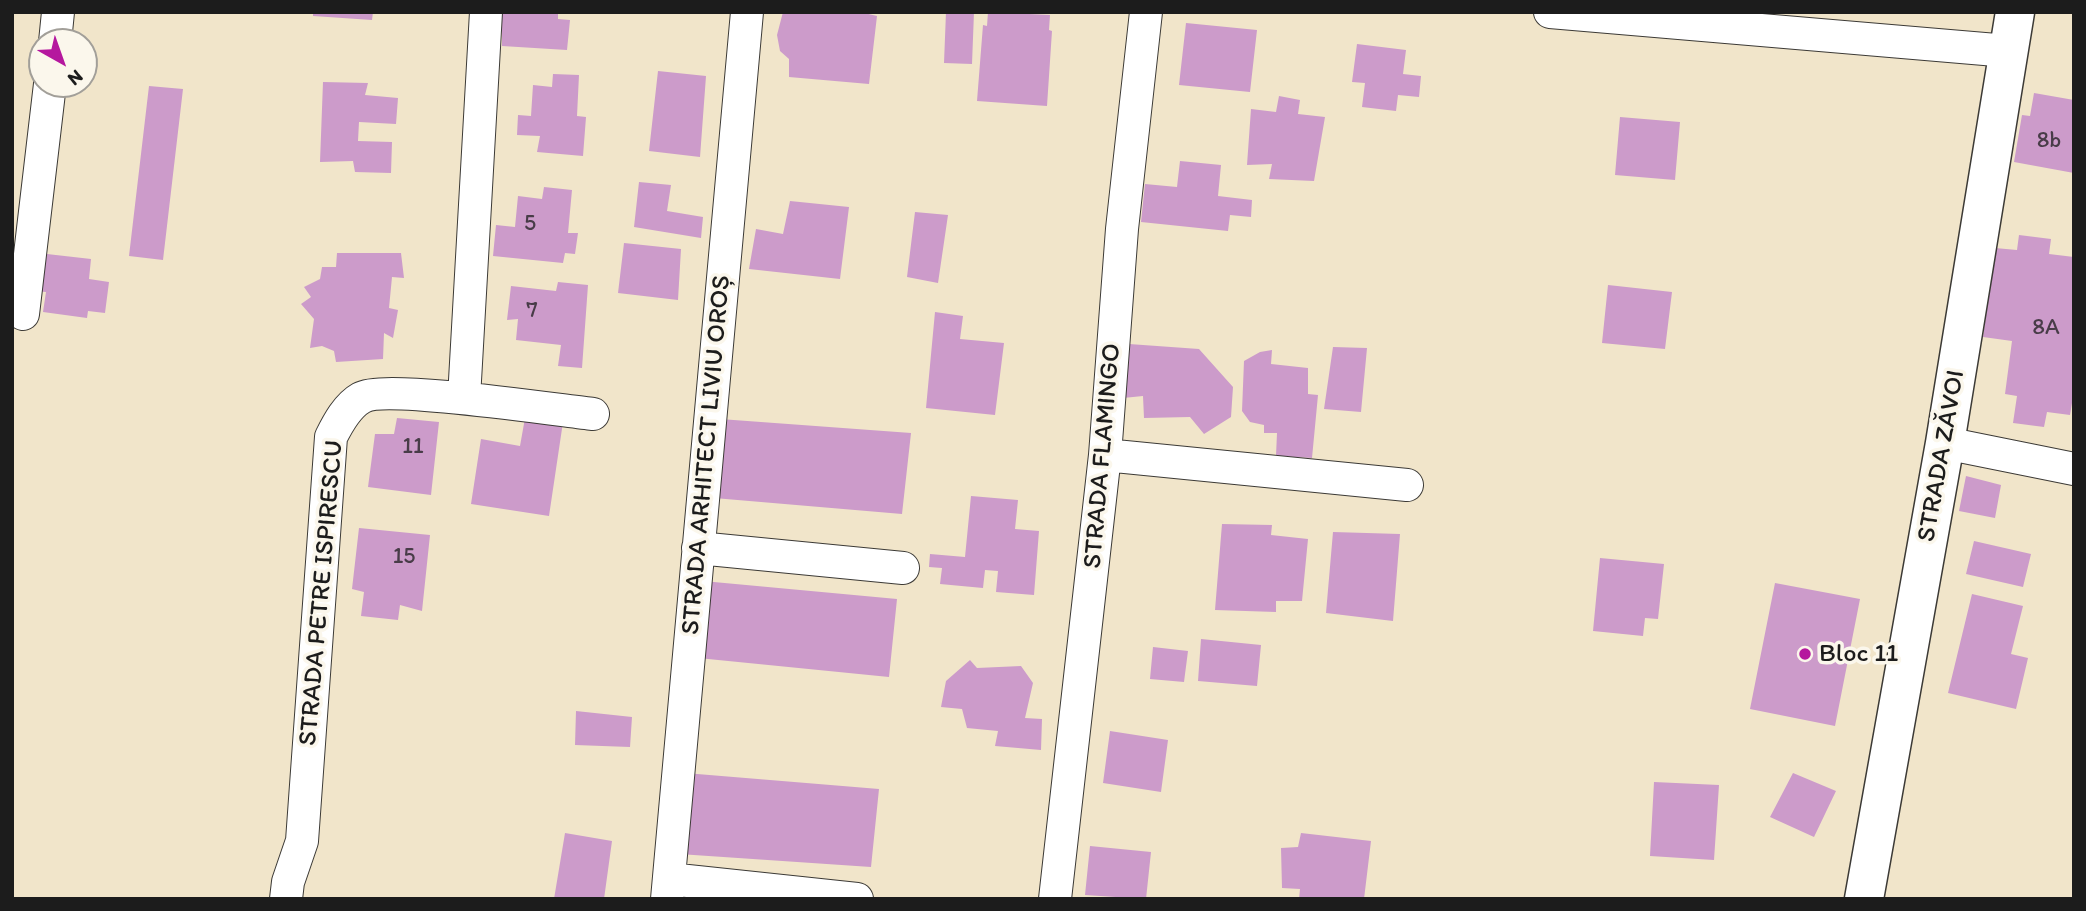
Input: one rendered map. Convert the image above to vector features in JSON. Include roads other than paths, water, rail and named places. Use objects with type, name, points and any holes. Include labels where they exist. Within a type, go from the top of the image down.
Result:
[{"type":"street","points":[[464,398],[486,12]]},
{"type":"street","name":"STRADA ARHITECT LIVIU OROȘ","points":[[668,889],[747,12]]},
{"type":"street","name":"STRADA FLAMINGO","points":[[1055,899],[1105,455],[1122,229],[1146,12]]},
{"type":"street","points":[[1550,12],[2008,51]]},
{"type":"street","name":"STRADA ZĂVOI","points":[[1864,899],[1945,443],[2015,12]]},
{"type":"street","points":[[23,314],[48,98]]},
{"type":"street","name":"STRADA PETRE ISPIRESCU","points":[[286,899],[288,882],[302,841],[331,437],[339,421],[361,397],[382,394],[464,398],[593,414]]},
{"type":"street","points":[[1945,443],[2074,469]]},
{"type":"street","points":[[1105,455],[1407,485]]},
{"type":"street","points":[[698,548],[902,568]]},
{"type":"street","points":[[668,889],[857,899]]},
{"type":"place","name":"Bloc 11","points":[[1805,654]]}]
